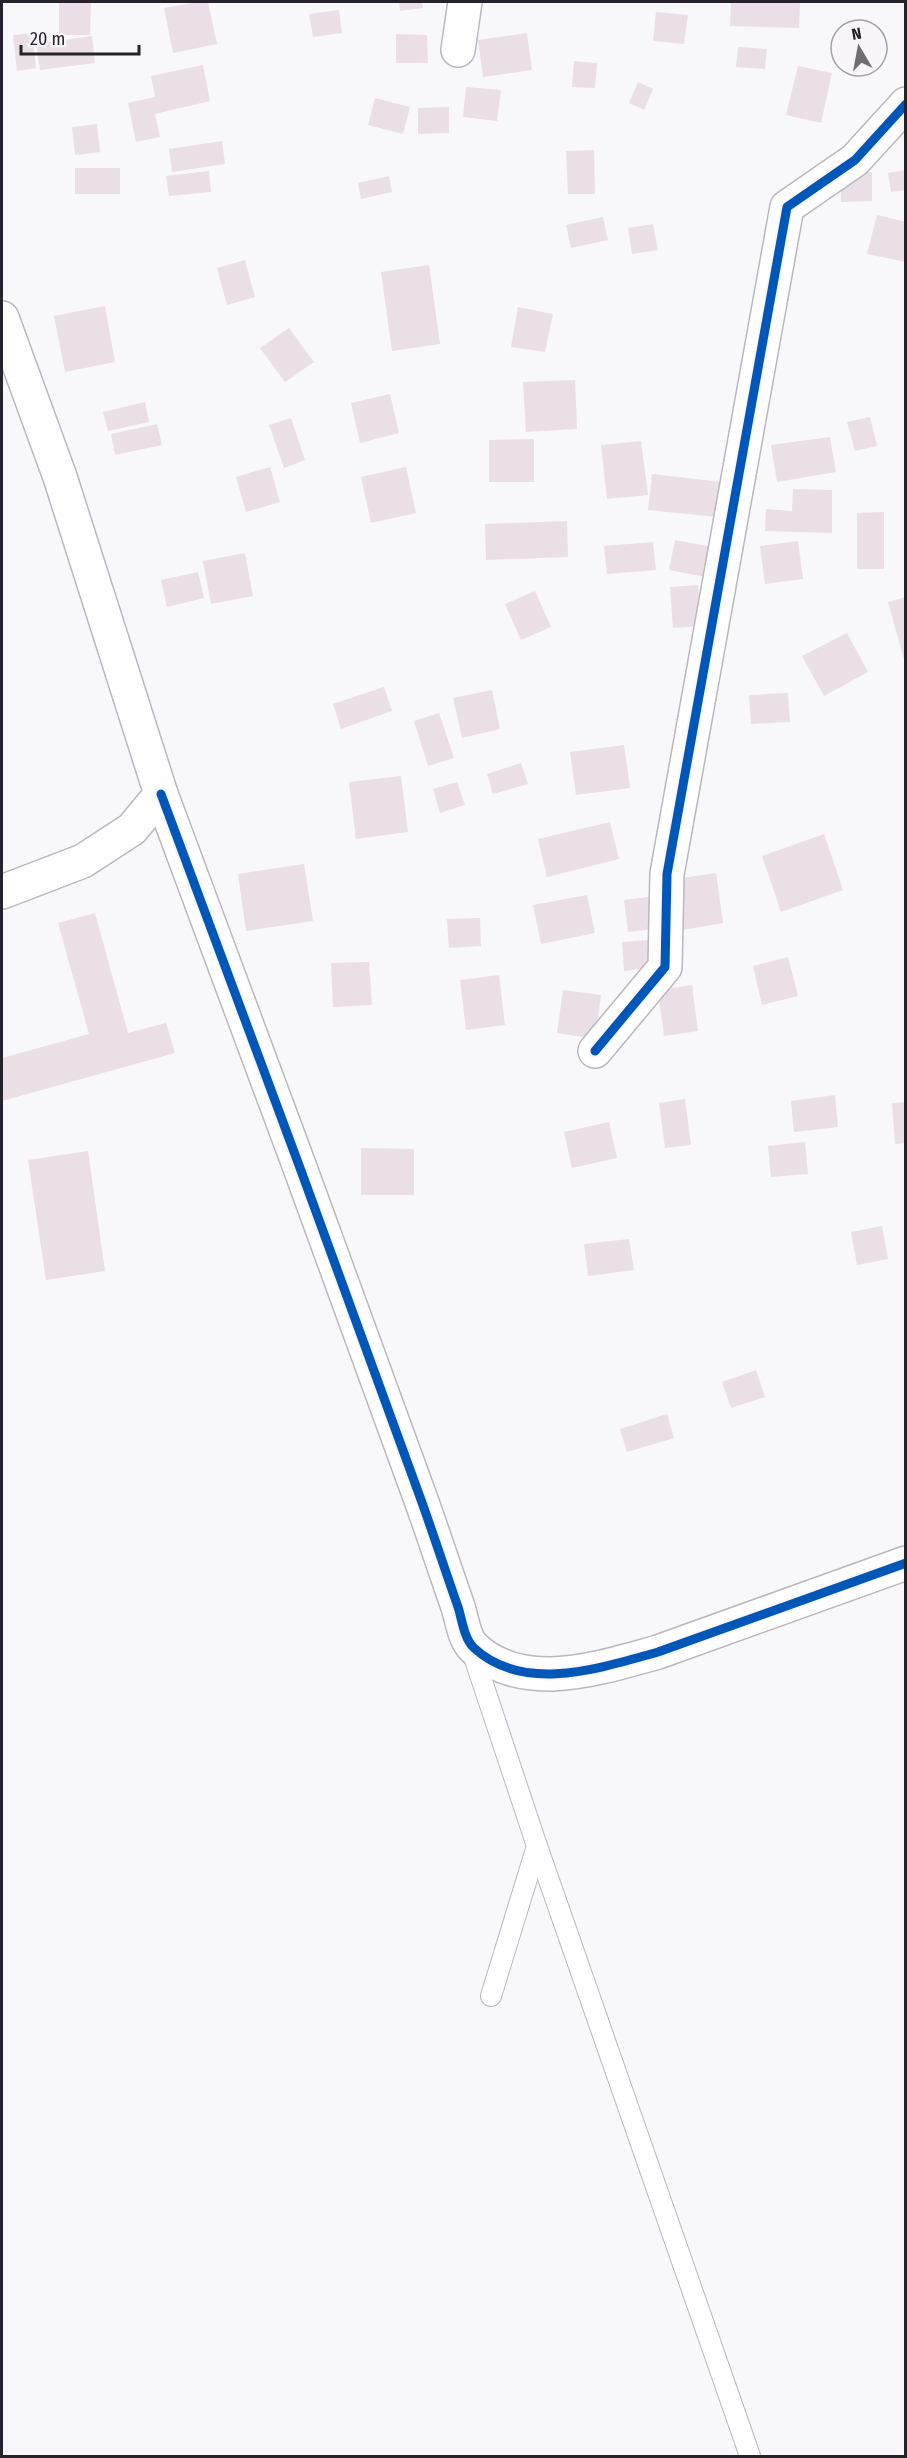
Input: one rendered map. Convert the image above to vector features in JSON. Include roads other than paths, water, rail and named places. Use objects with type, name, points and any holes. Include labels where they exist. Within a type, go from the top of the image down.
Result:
[{"type":"street","points":[[458,50],[465,2]]},
{"type":"street","points":[[595,1051],[665,967],[667,874],[787,207],[855,160],[906,104]]},
{"type":"street","points":[[2,318],[60,477],[161,794],[300,1162],[428,1520],[470,1645],[491,1661],[516,1671],[544,1674],[617,1664],[658,1652],[906,1563]]},
{"type":"street","points":[[2,892],[83,861],[132,829],[161,794]]},
{"type":"lane","points":[[470,1645],[537,1846],[750,2457]]},
{"type":"lane","points":[[491,1996],[537,1846]]}]
